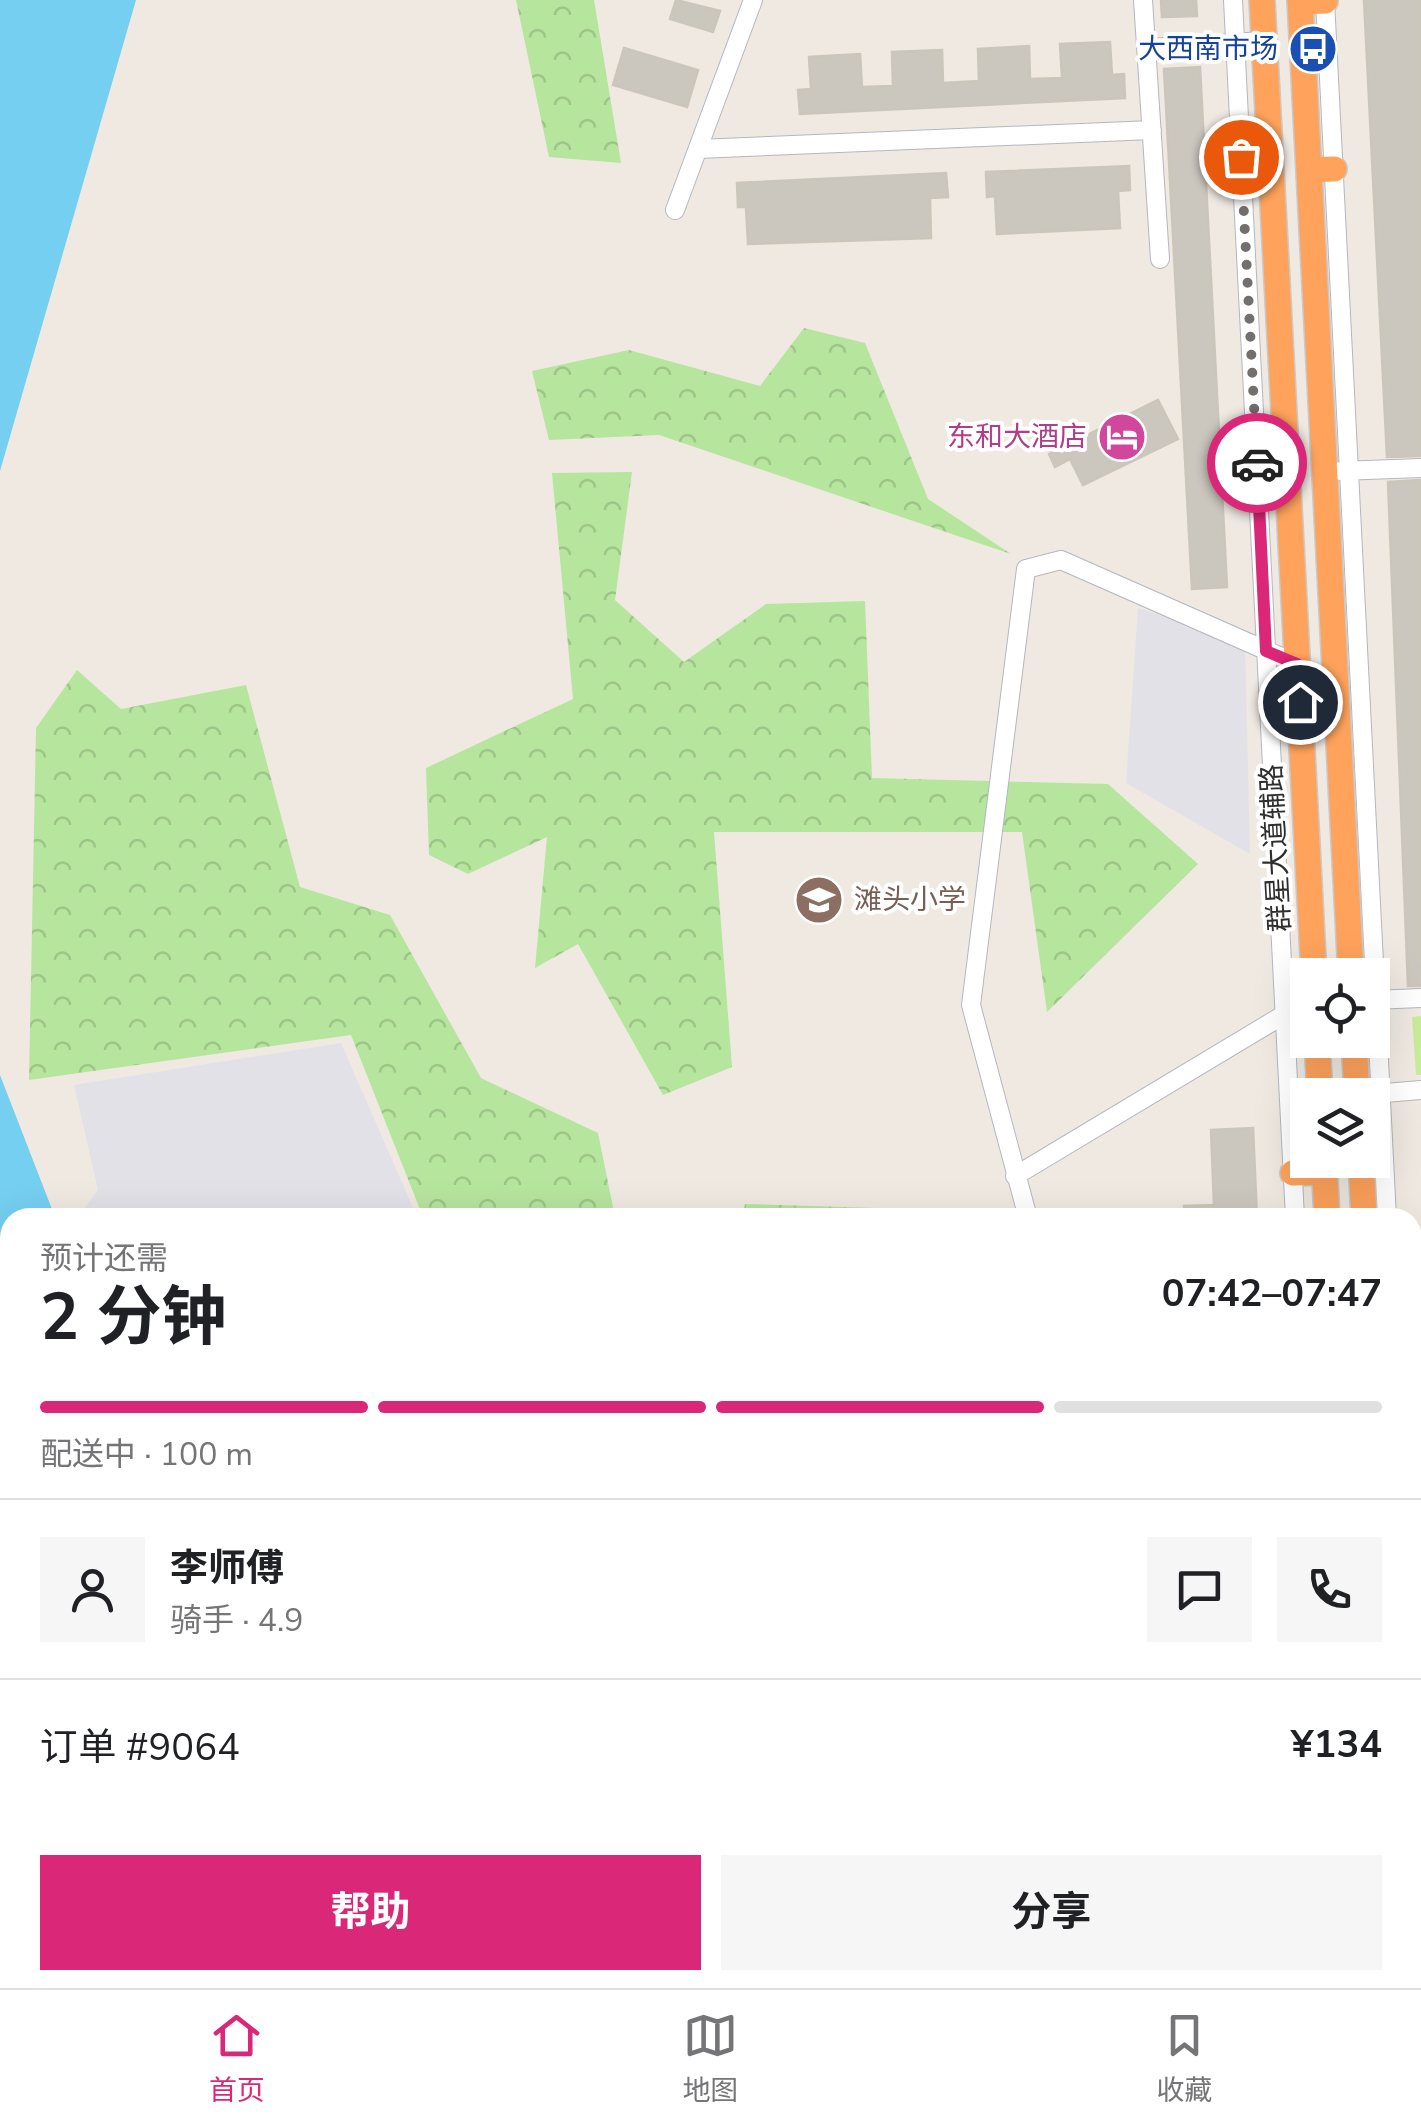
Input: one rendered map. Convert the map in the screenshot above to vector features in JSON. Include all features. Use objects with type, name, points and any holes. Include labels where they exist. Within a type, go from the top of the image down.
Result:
[{"type":"highway","points":[[1262,0],[1313,958]]},
{"type":"highway","points":[[1312,1],[1337,471],[1351,958]]},
{"type":"highway","points":[[1324,1178],[1326,1208]]},
{"type":"highway","points":[[1362,1178],[1363,1208]]},
{"type":"street","points":[[674,210],[752,0]]},
{"type":"street","points":[[1143,0],[1160,259]]},
{"type":"street","name":"群星大道辅路","points":[[1233,0],[1290,1113]]},
{"type":"street","points":[[1147,48],[1264,41]]},
{"type":"street","points":[[698,150],[1152,130]]},
{"type":"street","points":[[1371,958],[1337,471],[1421,468]]},
{"type":"street","points":[[1025,1208],[971,1005],[1026,569],[1061,560],[1297,664]]},
{"type":"street","points":[[1390,999],[1421,998]]},
{"type":"street","points":[[1015,1176],[1290,1014]]},
{"type":"street","points":[[1390,1092],[1421,1090]]},
{"type":"street","name":"群星大道辅路","points":[[1293,1178],[1295,1208]]},
{"type":"street","points":[[1380,1178],[1385,1208]]},
{"type":"shaded area","points":[[1138,608],[1245,641],[1250,854],[1126,783]]},
{"type":"shaded area","points":[[341,1043],[413,1208],[85,1208],[98,1190],[74,1085]]},
{"type":"green space","points":[[516,0],[594,0],[621,163],[549,157]]},
{"type":"green space","points":[[804,328],[865,343],[928,499],[1011,554],[659,435],[549,440],[532,371],[629,350],[760,386]]},
{"type":"green space","points":[[632,472],[615,600],[684,662],[766,604],[865,601],[872,778],[1108,784],[1198,864],[1047,1012],[1022,832],[714,832],[732,1067],[663,1095],[578,944],[535,968],[547,837],[468,874],[429,855],[426,768],[573,699],[552,473]]},
{"type":"green space","points":[[77,670],[121,709],[246,685],[300,887],[390,915],[481,1078],[598,1133],[613,1208],[419,1208],[351,1035],[29,1080],[36,728]]},
{"type":"green space","points":[[1421,1016],[1421,1075],[1416,1075],[1412,1017]]},
{"type":"green space","points":[[745,1204],[875,1208],[744,1208]]},
{"type":"water","points":[[0,0],[136,0],[0,471]]},
{"type":"water","points":[[0,1075],[52,1208],[0,1208]]},
{"type":"building","points":[[676,0],[720,11],[713,32],[670,19]]},
{"type":"building","points":[[1161,0],[1196,0],[1197,16],[1162,17]]},
{"type":"building","points":[[1364,0],[1421,0],[1421,456],[1387,457]]},
{"type":"building","points":[[1110,42],[1112,75],[1124,74],[1125,98],[800,114],[798,90],[811,89],[809,57],[860,54],[862,87],[893,86],[892,52],[942,50],[943,83],[979,81],[978,49],[1029,46],[1030,79],[1062,78],[1060,44]]},
{"type":"building","points":[[624,48],[698,70],[687,107],[613,85]]},
{"type":"building","points":[[1200,67],[1227,587],[1192,589],[1164,69]]},
{"type":"building","points":[[1129,166],[1130,190],[1118,191],[1120,228],[997,234],[995,196],[987,197],[986,172]]},
{"type":"building","points":[[946,173],[948,197],[930,198],[931,238],[748,244],[746,207],[738,207],[737,183]]},
{"type":"building","name":"东和大酒店","points":[[1158,400],[1178,439],[1083,485],[1070,459],[1055,467],[1049,454]]},
{"type":"building","points":[[1421,480],[1421,986],[1408,986],[1388,482]]},
{"type":"building","points":[[1253,1128],[1257,1208],[1184,1208],[1214,1205],[1211,1130]]},
{"type":"way so far","points":[[1241,157],[1257,463]]},
{"type":"place","name":"大西南市场","points":[[1313,49]]},
{"type":"place","name":"东和大酒店","points":[[1122,437]]},
{"type":"place","name":"滩头小学","points":[[819,900]]},
{"type":"route","points":[[1257,463],[1266,651],[1297,664],[1300,702]]}]
